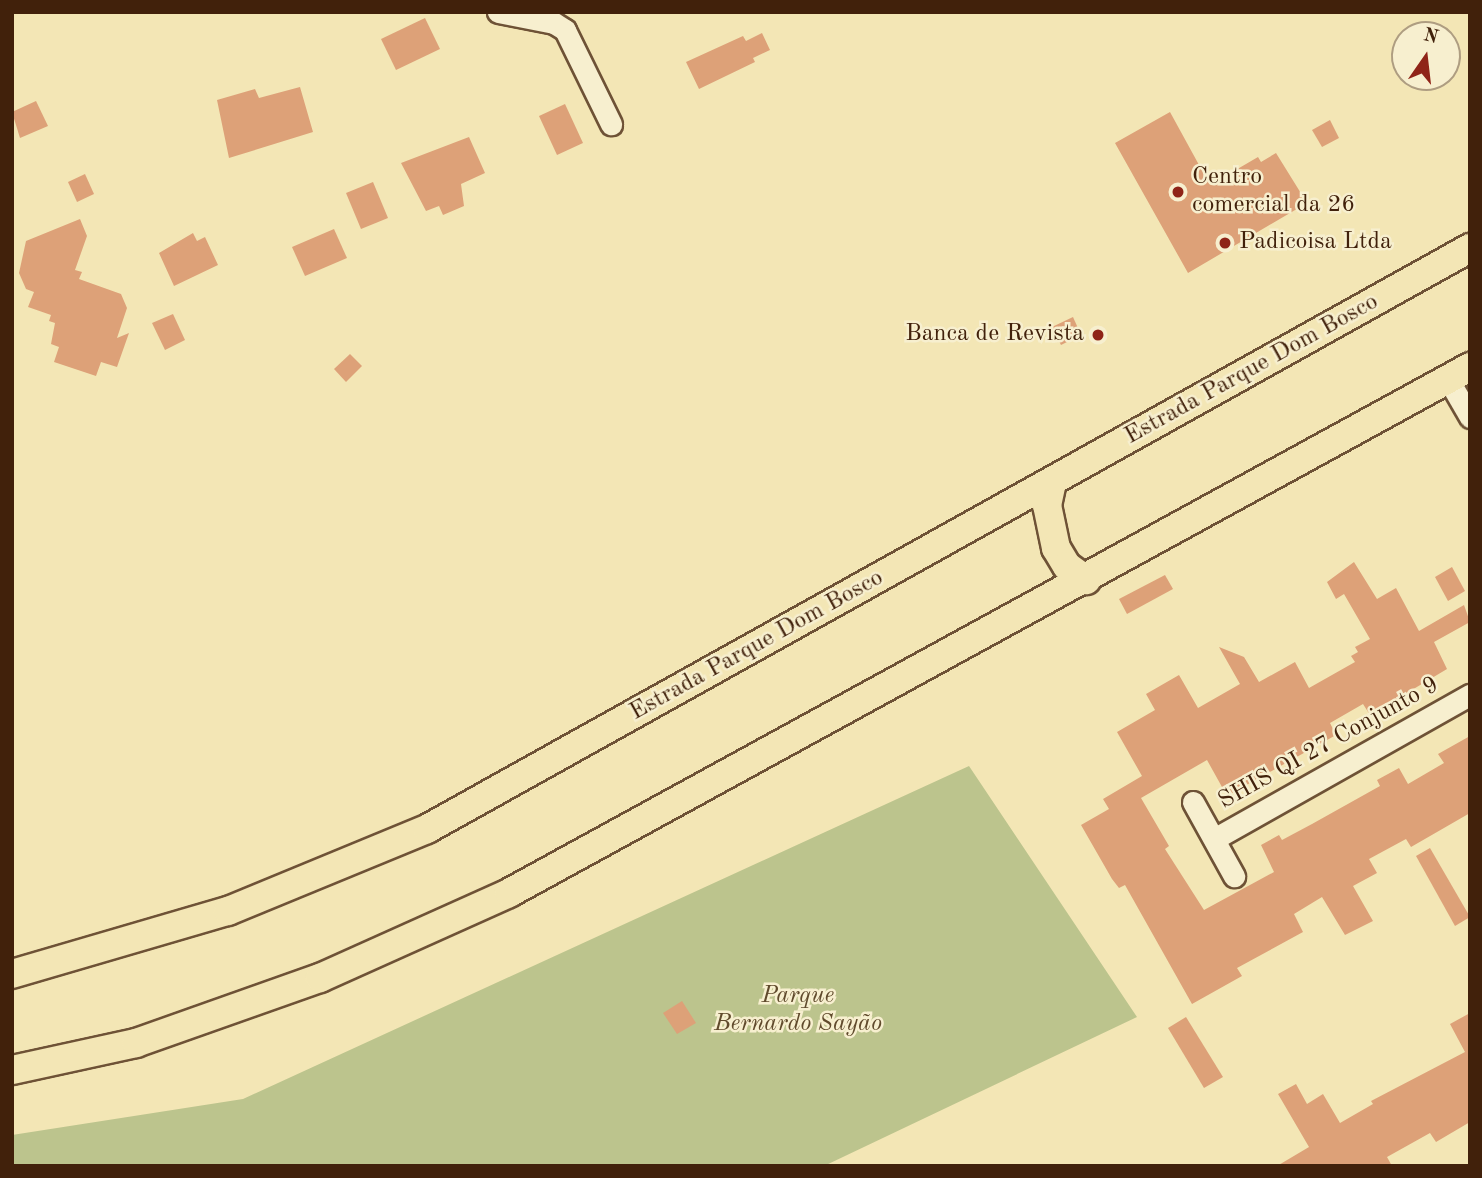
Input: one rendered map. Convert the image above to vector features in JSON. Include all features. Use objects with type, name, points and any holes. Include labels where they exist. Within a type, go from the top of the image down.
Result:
[{"type":"main road","name":"Estrada Parque Dom Bosco","points":[[12,974],[228,911],[427,829],[1470,248]]},
{"type":"main road","points":[[12,1070],[136,1043],[320,978],[509,893],[1086,580],[1459,373]]},
{"type":"main road","points":[[1052,482],[1047,505],[1056,548],[1067,566],[1086,580]]},
{"type":"street","points":[[498,12],[554,23],[565,30],[611,124]]},
{"type":"street","points":[[1459,373],[1470,417]]},
{"type":"street","name":"SHIS QI 27 Conjunto 9","points":[[1214,839],[1470,695]]},
{"type":"street","points":[[1193,802],[1234,876]]},
{"type":"green space","name":"Parque Bernardo Sayão","points":[[969,766],[1137,1017],[824,1166],[12,1166],[12,1135],[243,1099]]},
{"type":"building","points":[[425,18],[440,49],[396,70],[381,39]]},
{"type":"building","points":[[762,33],[770,50],[753,58],[755,62],[699,89],[686,62],[743,36],[746,41]]},
{"type":"building","points":[[300,87],[313,132],[229,158],[217,100],[255,89],[259,98]]},
{"type":"building","points":[[36,101],[48,126],[20,138],[12,112]]},
{"type":"building","points":[[565,104],[583,143],[557,155],[539,116]]},
{"type":"building","points":[[1170,112],[1210,185],[1258,157],[1261,162],[1276,153],[1307,203],[1188,273],[1115,143]]},
{"type":"building","points":[[1330,120],[1339,138],[1322,147],[1312,130]]},
{"type":"building","points":[[469,137],[485,173],[461,184],[464,206],[443,215],[439,206],[426,211],[401,163]]},
{"type":"building","points":[[85,174],[94,194],[77,202],[68,182]]},
{"type":"building","points":[[373,182],[388,218],[361,229],[346,193]]},
{"type":"building","points":[[80,219],[87,236],[75,270],[82,272],[79,279],[121,294],[127,308],[117,338],[129,333],[117,367],[101,362],[96,376],[54,362],[59,347],[51,344],[55,323],[49,321],[51,315],[28,307],[34,292],[26,289],[19,273],[26,241]]},
{"type":"building","points":[[334,229],[347,258],[305,276],[292,247]]},
{"type":"building","points":[[193,233],[197,241],[205,237],[218,265],[174,286],[159,253]]},
{"type":"building","points":[[173,314],[185,340],[165,350],[152,323]]},
{"type":"building","points":[[1073,317],[1081,335],[1061,345],[1052,327]]},
{"type":"building","points":[[350,354],[362,366],[346,382],[334,369]]},
{"type":"building","points":[[1354,562],[1377,599],[1396,588],[1419,631],[1464,605],[1470,622],[1434,642],[1447,669],[1370,715],[1363,704],[1330,723],[1336,735],[1227,796],[1207,760],[1141,798],[1169,846],[1165,849],[1204,910],[1274,872],[1261,845],[1279,835],[1282,840],[1312,824],[1380,786],[1377,780],[1399,768],[1408,784],[1444,763],[1438,754],[1470,736],[1470,813],[1411,847],[1406,839],[1369,859],[1377,873],[1353,886],[1373,921],[1345,935],[1322,897],[1294,914],[1303,932],[1237,968],[1242,976],[1192,1004],[1125,885],[1119,888],[1112,879],[1081,825],[1109,809],[1103,799],[1142,776],[1117,732],[1155,710],[1146,694],[1179,675],[1198,708],[1240,684],[1219,647],[1244,657],[1259,682],[1295,662],[1309,688],[1355,662],[1351,656],[1358,652],[1355,647],[1370,639],[1344,594],[1336,599],[1327,582]]},
{"type":"building","points":[[1452,567],[1465,591],[1448,601],[1435,577]]},
{"type":"building","points":[[1165,575],[1173,589],[1127,614],[1119,599]]},
{"type":"building","points":[[1430,848],[1470,917],[1455,926],[1416,856]]},
{"type":"building","points":[[682,1001],[696,1023],[677,1034],[663,1013]]},
{"type":"building","points":[[1470,1013],[1470,1122],[1436,1142],[1430,1133],[1387,1157],[1392,1166],[1277,1166],[1309,1147],[1278,1094],[1296,1084],[1307,1104],[1323,1094],[1340,1123],[1373,1104],[1371,1101],[1465,1052],[1450,1024]]},
{"type":"building","points":[[1186,1017],[1223,1077],[1204,1088],[1168,1028]]},
{"type":"place","name":"Centro comercial da 26","points":[[1178,192]]},
{"type":"place","name":"Padicoisa Ltda","points":[[1225,243]]},
{"type":"place","name":"Banca de Revista","points":[[1098,335]]}]
